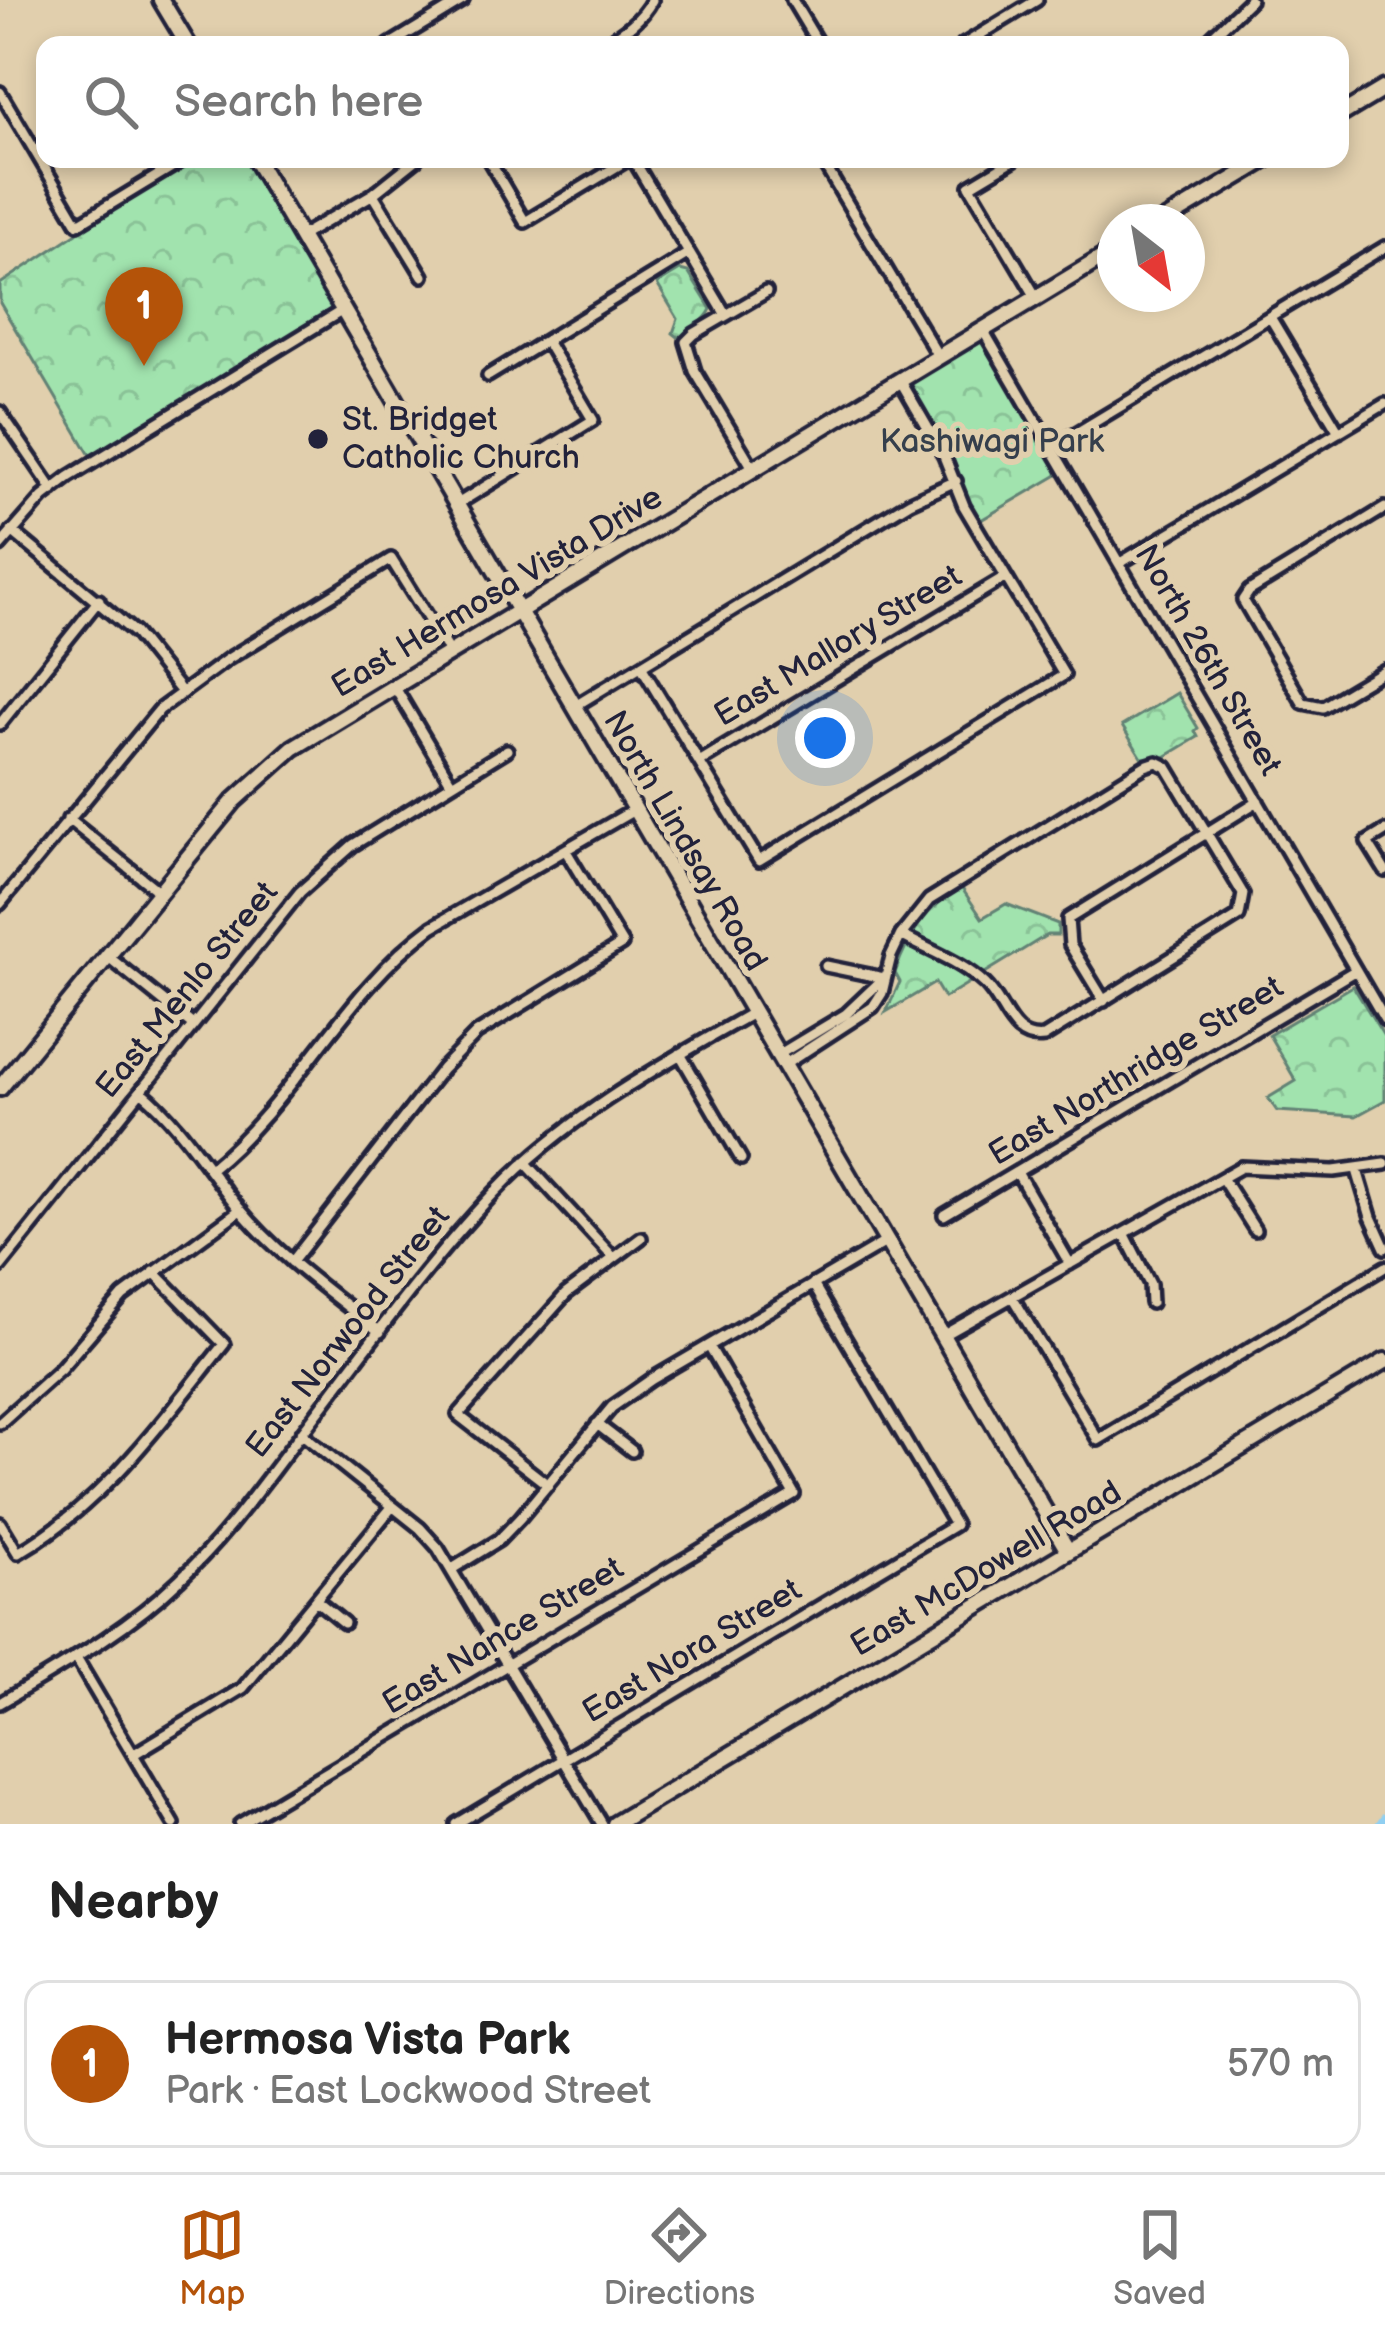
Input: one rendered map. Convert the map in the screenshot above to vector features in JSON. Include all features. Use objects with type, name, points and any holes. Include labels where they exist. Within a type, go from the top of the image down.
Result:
[{"type":"main road","points":[[161,0],[183,36]]},
{"type":"main road","points":[[1349,110],[1385,88]]},
{"type":"main road","name":"North Lindsay Road","points":[[260,168],[1068,1550]]},
{"type":"main road","points":[[1192,204],[1252,168]]},
{"type":"main road","name":"East Hermosa Vista Drive","points":[[0,1088],[158,891],[260,775],[293,748],[1097,261]]},
{"type":"main road","name":"East McDowell Road","points":[[615,1824],[1385,1361]]},
{"type":"street","points":[[404,36],[463,0]]},
{"type":"street","points":[[616,36],[635,22],[652,0]]},
{"type":"street","points":[[809,0],[795,4],[813,36]]},
{"type":"street","points":[[978,36],[1037,0]]},
{"type":"street","points":[[1212,36],[1250,0]]},
{"type":"street","points":[[0,92],[36,153]]},
{"type":"street","points":[[45,168],[78,224],[170,168]]},
{"type":"street","points":[[301,236],[373,194],[406,168]]},
{"type":"street","points":[[493,168],[525,222],[616,168]]},
{"type":"street","points":[[637,168],[726,315]]},
{"type":"street","points":[[826,168],[938,356]]},
{"type":"street","points":[[1000,168],[970,186],[1036,298]]},
{"type":"street","points":[[373,194],[423,276]]},
{"type":"street","points":[[1053,447],[1385,247]]},
{"type":"street","points":[[488,376],[689,253]]},
{"type":"street","points":[[753,468],[695,371],[686,342],[766,292]]},
{"type":"street","points":[[0,545],[52,490],[343,310]]},
{"type":"street","points":[[1270,317],[1339,432]]},
{"type":"street","name":"North 26th Street","points":[[982,329],[1385,1020]]},
{"type":"street","points":[[458,502],[593,420],[546,340]]},
{"type":"street","points":[[641,666],[759,861],[1064,675],[964,506],[956,482],[900,380]]},
{"type":"street","points":[[1120,563],[1385,404]]},
{"type":"street","points":[[0,412],[52,490]]},
{"type":"street","points":[[575,706],[910,502],[956,482]]},
{"type":"street","points":[[1385,508],[1249,591],[1244,600],[1303,704],[1323,707],[1385,670]]},
{"type":"street","points":[[12,530],[135,633],[181,691]]},
{"type":"street","points":[[0,904],[140,730],[181,691],[392,559],[448,652]]},
{"type":"street","name":"East Mallory Street","points":[[699,762],[1006,577]]},
{"type":"street","points":[[0,724],[99,600]]},
{"type":"street","points":[[394,686],[452,784]]},
{"type":"street","name":"East Menlo Street","points":[[0,1267],[284,908],[353,845],[507,751]]},
{"type":"street","points":[[781,1060],[846,1015],[884,978],[902,935],[914,916],[949,886],[1157,762],[1167,766],[1243,894],[1239,916],[1044,1037],[1030,1039],[1019,1034],[987,986],[902,935]]},
{"type":"street","points":[[1104,1001],[1070,945],[1068,919],[1258,801]]},
{"type":"street","points":[[210,1169],[245,1138],[371,980],[404,947],[634,810]]},
{"type":"street","points":[[68,819],[158,891]]},
{"type":"street","points":[[1385,831],[1367,842],[1385,871]]},
{"type":"street","points":[[292,1262],[442,1069],[478,1033],[622,944],[566,850]]},
{"type":"street","points":[[106,955],[193,1025]]},
{"type":"street","points":[[826,966],[884,978]]},
{"type":"street","name":"East Northridge Street","points":[[944,1215],[1356,970]]},
{"type":"street","name":"East Norwood Street","points":[[0,1703],[76,1658],[181,1580],[223,1534],[492,1195],[525,1162],[590,1110],[754,1012]]},
{"type":"street","points":[[680,1054],[741,1160]]},
{"type":"street","points":[[141,1091],[185,1134],[240,1210],[292,1262],[380,1332]]},
{"type":"street","points":[[525,1162],[612,1256]]},
{"type":"street","points":[[944,1335],[1241,1167],[1357,1170],[1385,1164]]},
{"type":"street","points":[[1357,1170],[1370,1217],[1385,1248]]},
{"type":"street","points":[[1018,1174],[1070,1264]]},
{"type":"street","points":[[1222,1178],[1256,1230]]},
{"type":"street","points":[[0,1423],[60,1370],[123,1296],[240,1210]]},
{"type":"street","points":[[1124,1233],[1150,1284],[1151,1303]]},
{"type":"street","points":[[548,1485],[458,1415],[566,1294],[641,1238]]},
{"type":"street","points":[[452,1569],[499,1540],[598,1424],[632,1392],[889,1240]]},
{"type":"street","points":[[1013,1298],[1098,1440],[1385,1267]]},
{"type":"street","points":[[0,1523],[18,1553],[84,1508],[124,1468],[224,1344],[154,1272]]},
{"type":"street","name":"East Nora Street","points":[[456,1824],[955,1525],[813,1284]]},
{"type":"street","name":"East Nance Street","points":[[239,1824],[794,1494],[709,1346]]},
{"type":"street","points":[[598,1424],[632,1450]]},
{"type":"street","points":[[301,1433],[420,1528],[452,1569],[602,1824]]},
{"type":"street","points":[[134,1754],[243,1688],[392,1507]]},
{"type":"street","points":[[317,1601],[344,1623]]},
{"type":"street","points":[[76,1658],[174,1824]]},
{"type":"green space","points":[[170,168],[260,168],[343,310],[94,462],[0,303],[0,284],[77,233],[78,224]]},
{"type":"green space","points":[[680,270],[688,272],[711,309],[682,340],[673,333],[678,319],[657,284]]},
{"type":"green space","name":"Kashiwagi Park","points":[[983,329],[1066,470],[974,524],[956,481],[900,380]]},
{"type":"green space","points":[[1177,693],[1198,728],[1198,737],[1163,758],[1142,758],[1122,726]]},
{"type":"green space","points":[[961,887],[982,918],[1006,904],[1058,924],[1058,935],[1047,935],[944,998],[935,983],[886,1012],[900,982],[895,973],[912,935],[928,913]]},
{"type":"green space","points":[[1353,986],[1385,1038],[1385,1100],[1356,1116],[1277,1111],[1268,1098],[1296,1081],[1269,1035]]},
{"type":"waterway","points":[[1380,1824],[1385,1817]]},
{"type":"place","name":"Hermosa Vista Park","points":[[144,366]]},
{"type":"place","name":"St. Bridget Catholic Church","points":[[318,439]]}]
